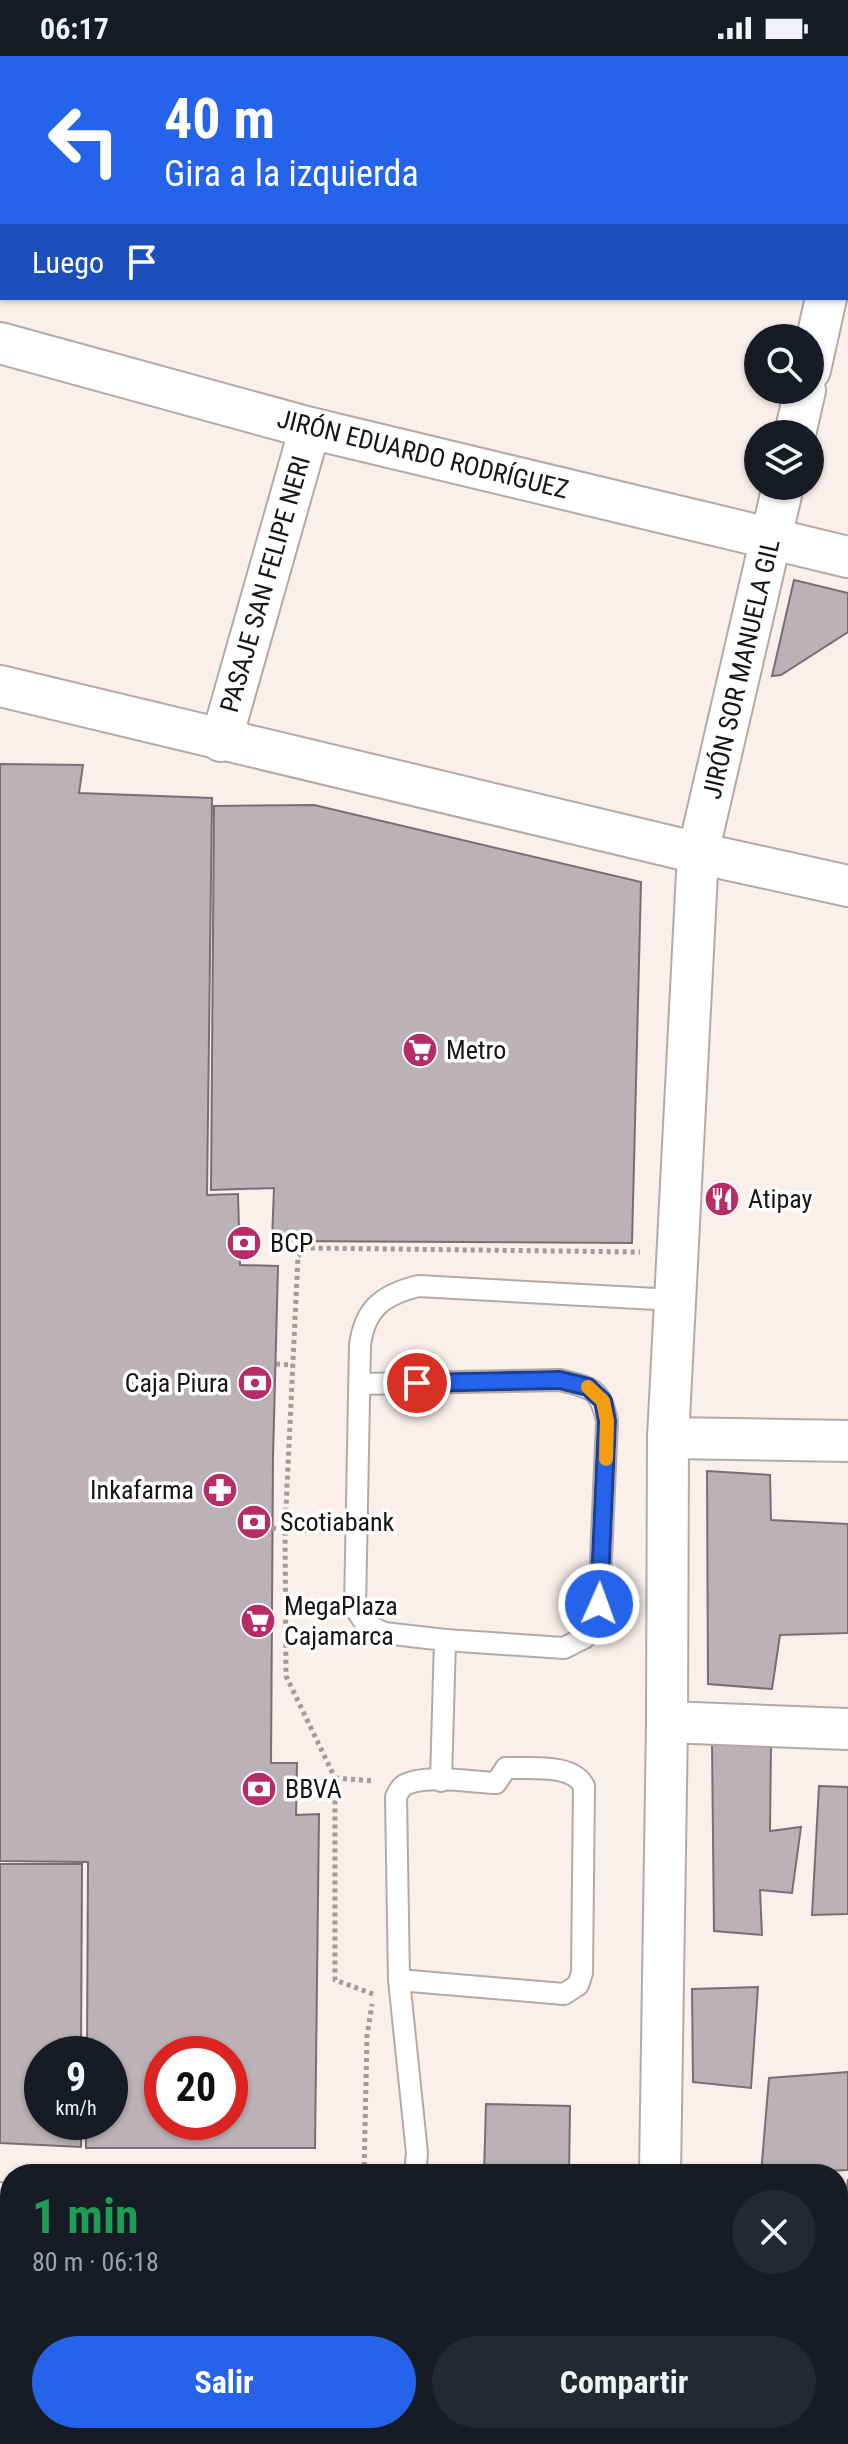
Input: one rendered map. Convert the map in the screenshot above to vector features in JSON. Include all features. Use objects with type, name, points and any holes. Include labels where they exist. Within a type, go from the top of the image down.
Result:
[{"type":"street","points":[[820,324],[826,300]]},
{"type":"street","name":"JIRÓN EDUARDO RODRÍGUEZ","points":[[0,343],[310,428],[848,557]]},
{"type":"street","name":"PASAJE SAN FELIPE NERI","points":[[221,741],[310,428]]},
{"type":"street","name":"JIRÓN SOR MANUELA GIL","points":[[660,2164],[668,1438],[698,853],[780,500]]},
{"type":"street","points":[[0,686],[221,741],[848,886]]},
{"type":"street","points":[[668,1438],[848,1441]]},
{"type":"street","points":[[667,1722],[848,1729]]},
{"type":"lane","points":[[360,1384],[560,1380],[588,1387],[603,1401],[607,1421],[599,1604],[595,1625],[584,1638],[564,1648],[384,1633],[366,1624],[355,1608],[360,1384],[363,1322],[379,1304],[397,1292],[418,1286],[675,1300]]},
{"type":"lane","points":[[441,1781],[445,1640]]},
{"type":"lane","points":[[399,1980],[564,1994],[578,1985],[582,1973],[584,1786],[579,1777],[569,1772],[506,1768],[496,1783],[410,1782],[400,1788],[396,1797],[399,1980],[416,2164]]},
{"type":"path","points":[[276,1364],[293,1365]]},
{"type":"path","points":[[272,1528],[356,1534]]},
{"type":"path","points":[[285,1529],[286,1676],[335,1778],[335,1980],[373,1994],[367,2036],[364,2164]]},
{"type":"path","points":[[335,1778],[387,1781],[400,1788]]},
{"type":"building","points":[[794,580],[848,593],[848,632],[781,675],[772,676]]},
{"type":"building","points":[[0,764],[83,765],[79,793],[212,798],[207,1195],[238,1194],[240,1265],[278,1266],[271,1763],[297,1763],[296,1815],[319,1814],[315,2148],[86,2148],[86,2140],[128,2140],[128,2036],[87,2036],[88,1862],[0,1861]]},
{"type":"building","points":[[314,805],[641,882],[632,1243],[272,1241],[274,1188],[211,1190],[214,806]]},
{"type":"building","points":[[707,1471],[770,1475],[771,1520],[848,1524],[848,1633],[780,1635],[772,1689],[708,1684]]},
{"type":"building","points":[[712,1742],[771,1742],[770,1831],[801,1827],[792,1893],[760,1890],[762,1935],[714,1931]]},
{"type":"building","points":[[819,1786],[848,1787],[848,1914],[812,1915]]},
{"type":"building","points":[[0,1864],[82,1864],[81,2036],[24,2036],[24,2140],[81,2140],[81,2147],[0,2143]]},
{"type":"building","points":[[758,1987],[751,2088],[693,2082],[692,1989]]},
{"type":"building","points":[[848,2072],[848,2164],[762,2164],[769,2078]]},
{"type":"building","points":[[486,2104],[570,2106],[569,2164],[484,2164]]},
{"type":"slow traffic","points":[[588,1387],[603,1401],[607,1421],[606,1459]]},
{"type":"place","name":"Metro","points":[[420,1050]]},
{"type":"place","name":"Atipay","points":[[722,1199]]},
{"type":"place","name":"BCP","points":[[244,1243]]},
{"type":"place","name":"Caja Piura","points":[[255,1383]]},
{"type":"place","name":"Inkafarma","points":[[220,1490]]},
{"type":"place","name":"Scotiabank","points":[[254,1522]]},
{"type":"place","name":"MegaPlaza Cajamarca","points":[[258,1621]]},
{"type":"place","name":"BBVA","points":[[259,1789]]},
{"type":"route","points":[[417,1383],[560,1380],[588,1387],[603,1401],[607,1421],[599,1604]]}]
